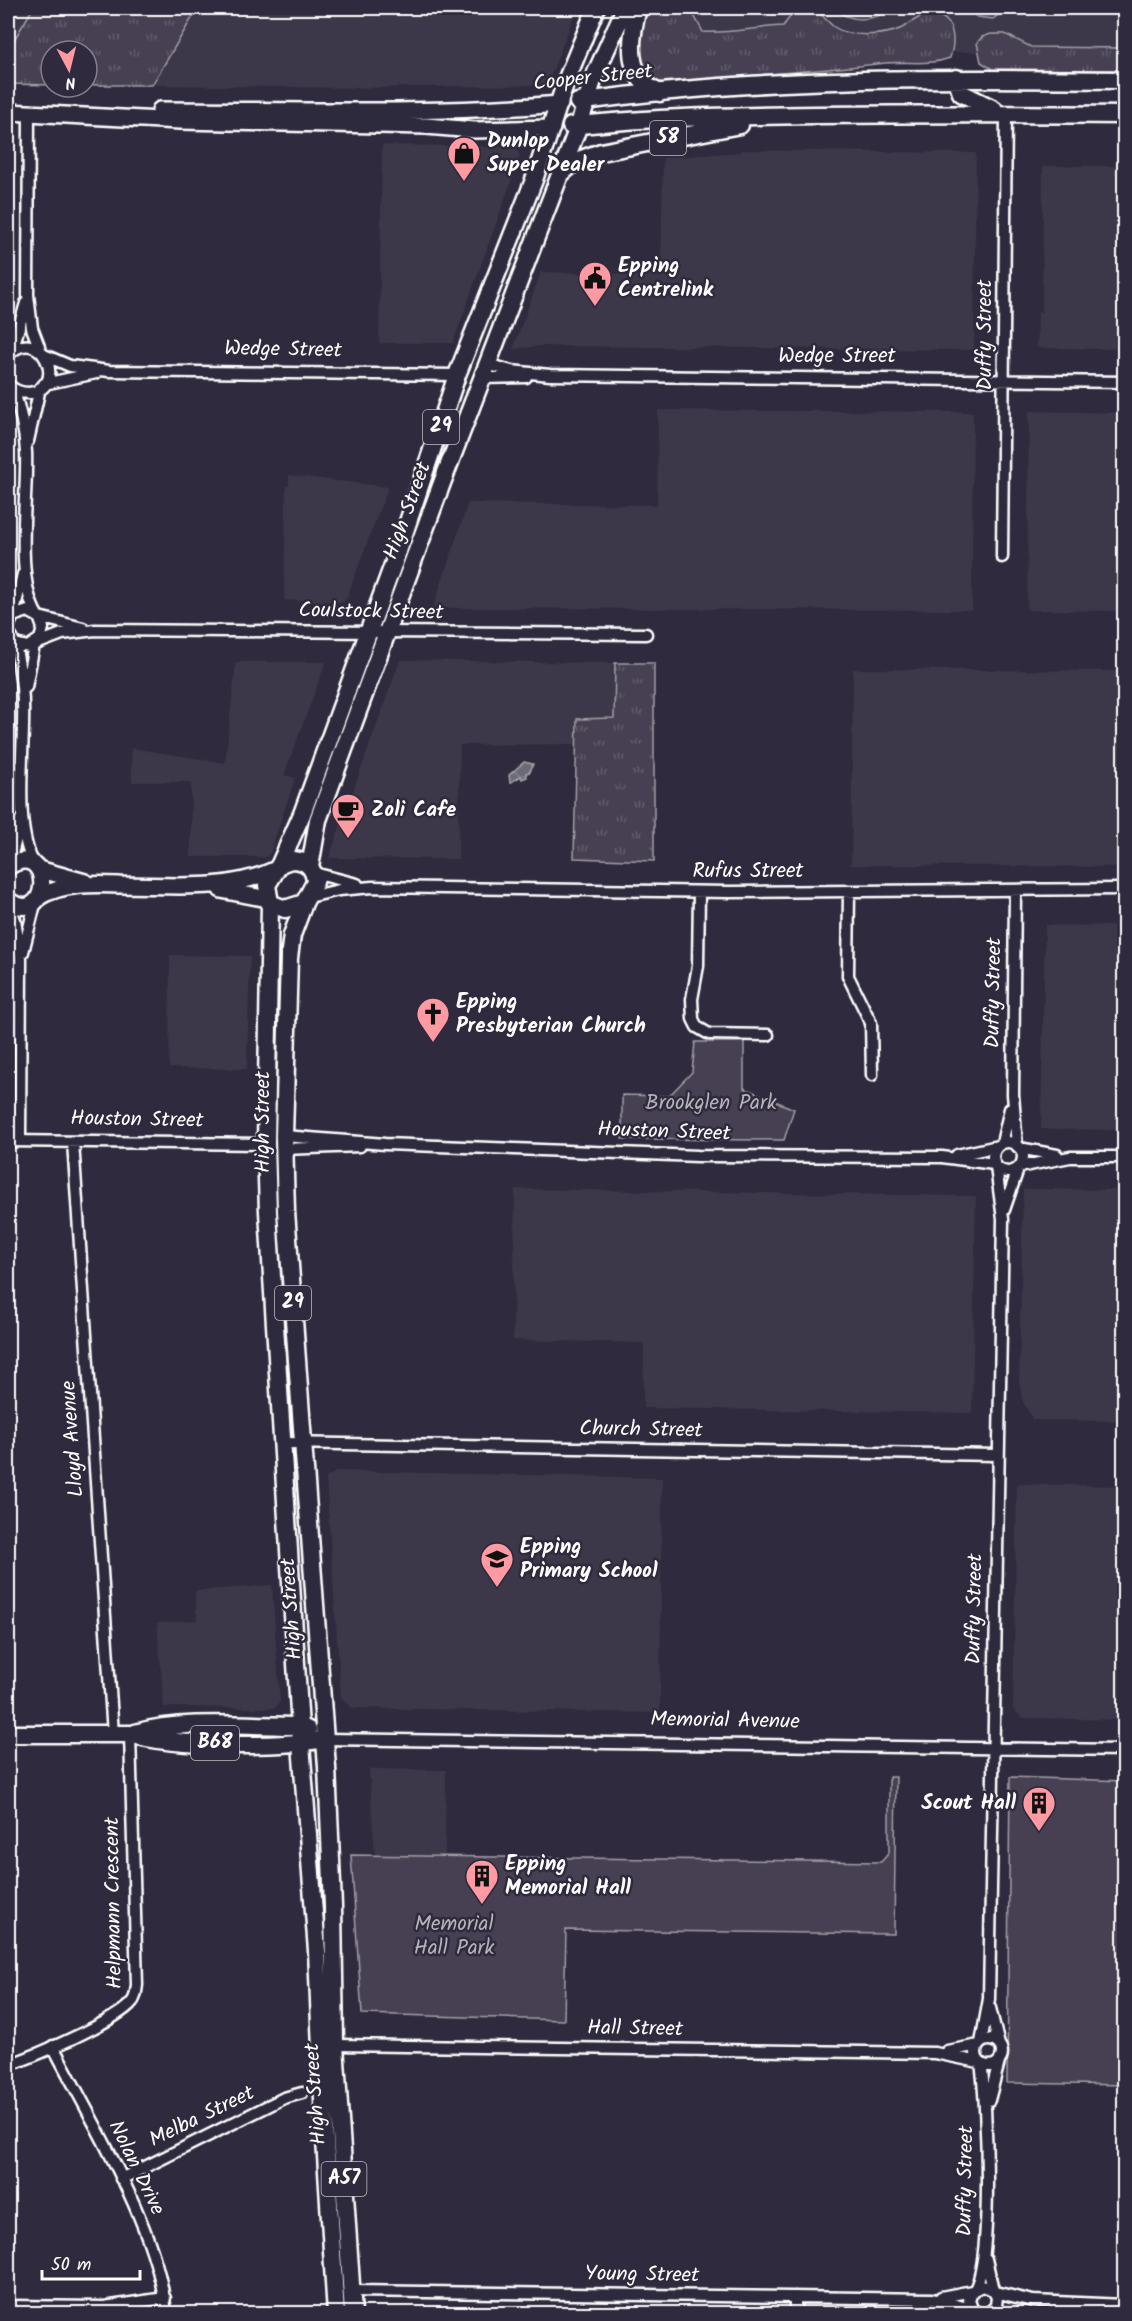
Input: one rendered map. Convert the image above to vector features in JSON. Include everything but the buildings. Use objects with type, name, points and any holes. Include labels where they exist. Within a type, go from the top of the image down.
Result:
[{"type":"main road","name":"High Street","points":[[277,867],[302,814],[422,484],[457,375],[552,128],[566,81],[596,8]]},
{"type":"main road","name":"High Street","points":[[312,870],[318,820],[484,371],[579,125],[586,100],[625,8]]},
{"type":"main road","points":[[638,8],[630,46],[634,68],[645,86],[660,93]]},
{"type":"main road","name":"Cooper Street","points":[[67,113],[117,110],[402,111],[560,104],[660,93],[819,81],[956,78],[1125,80]]},
{"type":"main road","points":[[956,78],[961,93],[974,102],[1006,113]]},
{"type":"main road","name":"Cooper Street","points":[[8,112],[67,113],[180,121],[426,126],[474,130],[552,128],[618,121],[782,116],[1125,114]]},
{"type":"main road","name":"58","points":[[560,174],[576,161],[601,152],[782,116]]},
{"type":"main road","name":"Wedge Street","points":[[457,375],[484,371]]},
{"type":"main road","points":[[8,900],[18,905],[58,888],[97,884],[200,886],[234,884],[298,860],[312,870]]},
{"type":"main road","points":[[8,867],[22,862],[97,884]]},
{"type":"main road","name":"29","points":[[269,901],[267,885],[277,867]]},
{"type":"main road","points":[[37,868],[44,883],[38,898]]},
{"type":"main road","name":"29","points":[[306,900],[315,882],[312,870]]},
{"type":"main road","points":[[200,886],[269,901],[285,909],[306,900]]},
{"type":"main road","name":"High Street","points":[[306,900],[292,935],[289,958],[284,1142],[325,1739],[333,1906],[335,2044],[353,2313]]},
{"type":"main road","name":"High Street","points":[[269,901],[266,1144],[301,1744],[317,1951],[324,2124],[336,2313]]},
{"type":"main road","name":"Houston Street","points":[[266,1144],[284,1142]]},
{"type":"main road","name":"Memorial Avenue","points":[[8,1734],[121,1734],[148,1729],[200,1726],[300,1726],[325,1739]]},
{"type":"main road","name":"Memorial Avenue","points":[[121,1734],[148,1740],[199,1743],[301,1744],[325,1739]]},
{"type":"street","points":[[26,450],[42,386],[50,369],[32,328],[28,295],[29,112]]},
{"type":"street","name":"Duffy Street","points":[[1002,557],[1006,113]]},
{"type":"street","points":[[10,353],[28,295]]},
{"type":"street","name":"Wedge Street","points":[[10,353],[27,346],[70,366],[109,371],[457,375]]},
{"type":"street","name":"Wedge Street","points":[[9,386],[27,393],[69,376],[109,371]]},
{"type":"street","name":"Wedge Street","points":[[484,371],[550,375],[1125,382]]},
{"type":"street","points":[[9,386],[21,417],[26,450],[25,559],[28,592],[43,634],[35,644],[24,702],[23,810],[26,840],[37,868]]},
{"type":"street","points":[[24,702],[10,630],[25,559]]},
{"type":"street","points":[[10,630],[27,611],[38,616]]},
{"type":"street","name":"Coulstock Street","points":[[38,616],[95,630]]},
{"type":"street","points":[[10,630],[21,647],[35,644]]},
{"type":"street","name":"Coulstock Street","points":[[35,644],[62,634],[95,630],[646,634]]},
{"type":"street","points":[[8,867],[23,810]]},
{"type":"street","name":"Rufus Street","points":[[312,870],[372,887]]},
{"type":"street","name":"Rufus Street","points":[[306,900],[339,890],[372,887],[699,892],[1015,892],[1125,889]]},
{"type":"street","points":[[699,892],[698,966],[692,999],[693,1020],[697,1026],[709,1034],[768,1035]]},
{"type":"street","points":[[849,892],[848,976],[871,1023],[872,1075]]},
{"type":"street","name":"Duffy Street","points":[[1015,892],[1013,1094],[1018,1147]]},
{"type":"street","points":[[21,959],[38,898]]},
{"type":"street","points":[[8,900],[15,920],[21,959],[20,1141]]},
{"type":"street","name":"Duffy Street","points":[[1000,1145],[1013,1094]]},
{"type":"street","name":"Houston Street","points":[[8,1141],[266,1144]]},
{"type":"street","name":"Lloyd Avenue","points":[[73,1142],[121,1734]]},
{"type":"street","name":"Houston Street","points":[[284,1142],[698,1156],[942,1157],[995,1166]]},
{"type":"street","points":[[1070,1157],[1004,1172],[995,1166],[993,1155],[1000,1145],[1070,1157],[1125,1157]]},
{"type":"street","name":"Houston Street","points":[[942,1157],[1000,1145]]},
{"type":"street","points":[[1018,1147],[1023,1155],[1018,1168]]},
{"type":"street","name":"Duffy Street","points":[[995,1166],[1003,1219]]},
{"type":"street","name":"Duffy Street","points":[[980,2044],[989,1999],[1003,1219],[1008,1194],[1018,1168]]},
{"type":"street","name":"Church Street","points":[[284,1443],[997,1455]]},
{"type":"street","name":"Helpmann Crescent","points":[[8,2065],[124,2011],[134,2000],[137,1985],[121,1734]]},
{"type":"street","name":"Memorial Avenue","points":[[325,1739],[1125,1749]]},
{"type":"street","name":"Duffy Street","points":[[989,1999],[999,2045]]},
{"type":"street","points":[[992,2041],[999,2045],[1002,2052],[999,2062],[992,2066],[980,2062],[976,2054],[980,2044],[992,2041]]},
{"type":"street","name":"Hall Street","points":[[335,2044],[935,2053],[980,2062]]},
{"type":"street","name":"Hall Street","points":[[935,2053],[980,2044]]},
{"type":"street","name":"Nolan Drive","points":[[53,2046],[121,2179],[152,2251],[165,2298],[166,2313]]},
{"type":"street","name":"Duffy Street","points":[[974,2290],[980,2278],[984,2247],[987,2115],[980,2062]]},
{"type":"street","name":"Duffy Street","points":[[987,2115],[999,2062]]},
{"type":"street","name":"Melba Street","points":[[121,2179],[284,2098],[302,2093]]},
{"type":"street","name":"Duffy Street","points":[[984,2247],[994,2291]]},
{"type":"street","points":[[982,2286],[994,2291],[998,2301],[983,2312],[969,2300],[974,2290],[982,2286]]},
{"type":"street","name":"Young Street","points":[[352,2291],[932,2299],[974,2290]]},
{"type":"street","name":"Young Street","points":[[994,2291],[1033,2301],[1125,2305]]},
{"type":"street","points":[[795,2297],[795,2313]]},
{"type":"street","points":[[8,2306],[95,2307],[165,2298]]},
{"type":"street","name":"Young Street","points":[[932,2299],[983,2312],[1033,2301]]},
{"type":"shaded area","points":[[8,8],[33,8],[8,50]]},
{"type":"shaded area","points":[[198,8],[577,8],[547,85],[356,88],[152,85]]},
{"type":"shaded area","points":[[657,8],[1124,8],[1124,52],[688,52]]},
{"type":"shaded area","points":[[382,145],[516,147],[520,157],[453,343],[379,343]]},
{"type":"shaded area","points":[[741,150],[976,153],[974,350],[541,346],[513,349],[541,272],[661,275],[663,158],[740,152]]},
{"type":"shaded area","points":[[1043,166],[1124,166],[1124,349],[1037,348],[1038,312],[1042,312]]},
{"type":"shaded area","points":[[658,410],[973,412],[972,610],[433,608],[468,503],[657,505]]},
{"type":"shaded area","points":[[1029,411],[1124,413],[1124,611],[1027,610]]},
{"type":"shaded area","points":[[289,475],[388,487],[347,597],[343,602],[284,600],[286,486],[289,486]]},
{"type":"shaded area","points":[[400,660],[615,663],[615,718],[577,719],[577,744],[460,745],[458,859],[329,858]]},
{"type":"shaded area","points":[[236,662],[326,662],[284,775],[295,778],[270,853],[266,857],[191,857],[191,782],[132,782],[131,748],[225,763]]},
{"type":"shaded area","points":[[853,669],[1124,671],[1124,867],[851,865]]},
{"type":"shaded area","points":[[1045,925],[1124,926],[1124,1130],[1041,1129]]},
{"type":"shaded area","points":[[170,955],[250,956],[247,1069],[169,1068]]},
{"type":"shaded area","points":[[515,1189],[976,1196],[972,1413],[643,1408],[644,1343],[513,1340]]},
{"type":"shaded area","points":[[1023,1189],[1124,1190],[1124,1421],[1033,1420],[1022,1400],[1019,1380]]},
{"type":"shaded area","name":"Epping Primary School","points":[[337,1471],[662,1478],[660,1713],[351,1708],[341,1697],[326,1478]]},
{"type":"shaded area","points":[[1017,1484],[1124,1486],[1124,1720],[1022,1718],[1013,1709]]},
{"type":"shaded area","points":[[272,1585],[280,1702],[275,1708],[164,1707],[157,1623],[197,1620],[195,1591]]},
{"type":"shaded area","points":[[369,1769],[446,1770],[445,1855],[375,1855]]},
{"type":"green space","points":[[33,8],[198,8],[152,85],[99,85],[99,39],[39,39],[39,85],[8,84],[8,50]]},
{"type":"green space","points":[[642,8],[690,8],[703,32],[783,26],[790,17],[790,8],[814,8],[841,31],[868,35],[895,31],[922,16],[931,14],[943,18],[951,27],[953,46],[950,58],[934,62],[886,63],[660,83],[645,79],[638,64]]},
{"type":"green space","points":[[834,8],[893,8],[879,16],[863,19],[848,17]]},
{"type":"green space","points":[[966,8],[989,8],[997,16],[993,19],[977,17]]},
{"type":"green space","points":[[991,34],[1005,34],[1031,47],[1124,48],[1124,70],[992,69],[981,62],[977,43],[982,37]]},
{"type":"green space","points":[[615,663],[654,663],[654,861],[574,858],[577,719],[614,718]]},
{"type":"green space","name":"Brookglen Park","points":[[695,1042],[744,1042],[744,1088],[794,1109],[784,1140],[622,1139],[622,1095],[669,1096],[692,1072]]},
{"type":"green space","name":"Memorial Hall Park","points":[[889,1777],[896,1777],[894,1934],[566,1930],[564,2020],[362,2014],[351,1855],[881,1862],[889,1853]]},
{"type":"green space","points":[[1010,1777],[1124,1781],[1124,2085],[1007,2083]]},
{"type":"water","points":[[524,762],[533,764],[530,772],[526,773],[527,777],[522,779],[521,776],[510,783],[509,775]]},
{"type":"place","name":"Dunlop Super Dealer","points":[[464,182]]},
{"type":"place","name":"Epping Centrelink","points":[[595,307]]},
{"type":"place","name":"Zoli Cafe","points":[[348,839]]},
{"type":"place","name":"Epping Presbyterian Church","points":[[433,1043]]},
{"type":"place","name":"Epping Primary School","points":[[497,1588]]},
{"type":"place","name":"Scout Hall","points":[[1039,1832]]},
{"type":"place","name":"Epping Memorial Hall","points":[[482,1905]]}]
